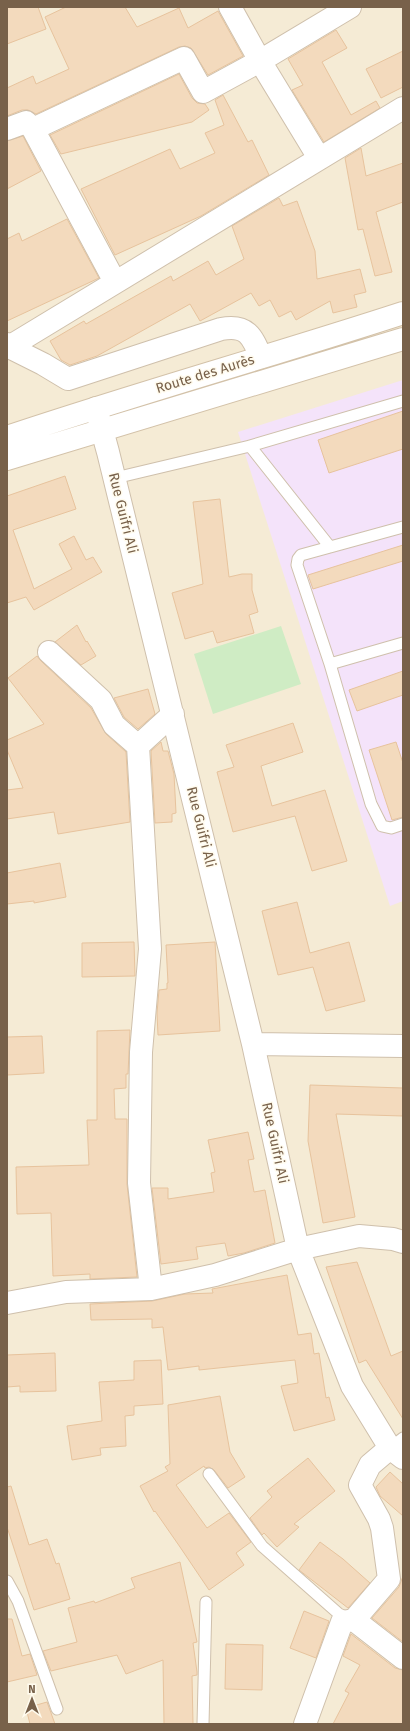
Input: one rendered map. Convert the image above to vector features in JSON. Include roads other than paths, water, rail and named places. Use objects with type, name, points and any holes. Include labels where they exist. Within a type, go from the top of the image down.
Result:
[{"type":"street","points":[[230,7],[260,61],[319,158]]},
{"type":"street","points":[[32,129],[184,58],[203,92],[260,61],[350,7]]},
{"type":"street","points":[[8,346],[403,108]]},
{"type":"street","points":[[7,128],[26,122],[32,129],[115,282]]},
{"type":"street","name":"Route des Aurès","points":[[7,437],[403,313]]},
{"type":"street","points":[[8,346],[43,364],[68,380],[221,329],[233,327],[247,332],[253,339],[261,357]]},
{"type":"street","name":"Route des Aurès","points":[[7,459],[403,338]]},
{"type":"street","name":"Rue Guifri Ali","points":[[96,408],[115,478],[253,1044],[298,1249],[352,1386],[377,1429],[399,1448]]},
{"type":"street","points":[[49,652],[101,700],[114,725],[138,746],[150,949],[141,1052],[139,1183],[151,1289]]},
{"type":"street","points":[[138,746],[173,714]]},
{"type":"street","points":[[253,1044],[403,1046]]},
{"type":"street","points":[[7,1304],[66,1292],[151,1289],[216,1275],[298,1249],[359,1236],[393,1239],[403,1242]]},
{"type":"street","points":[[305,1724],[342,1622],[354,1620],[389,1579],[382,1528],[379,1519],[360,1485],[370,1465],[399,1448]]},
{"type":"street","points":[[354,1620],[403,1658]]},
{"type":"lane","points":[[115,478],[250,446],[403,401]]},
{"type":"lane","points":[[250,446],[330,547]]},
{"type":"lane","points":[[403,527],[301,555],[298,558],[297,565],[330,664],[371,804],[382,826],[391,828],[403,824]]},
{"type":"lane","points":[[330,664],[403,643]]},
{"type":"lane","points":[[210,1474],[262,1546],[339,1614],[354,1620]]},
{"type":"lane","points":[[7,1582],[18,1601],[57,1708]]},
{"type":"lane","points":[[203,1724],[206,1602]]}]
